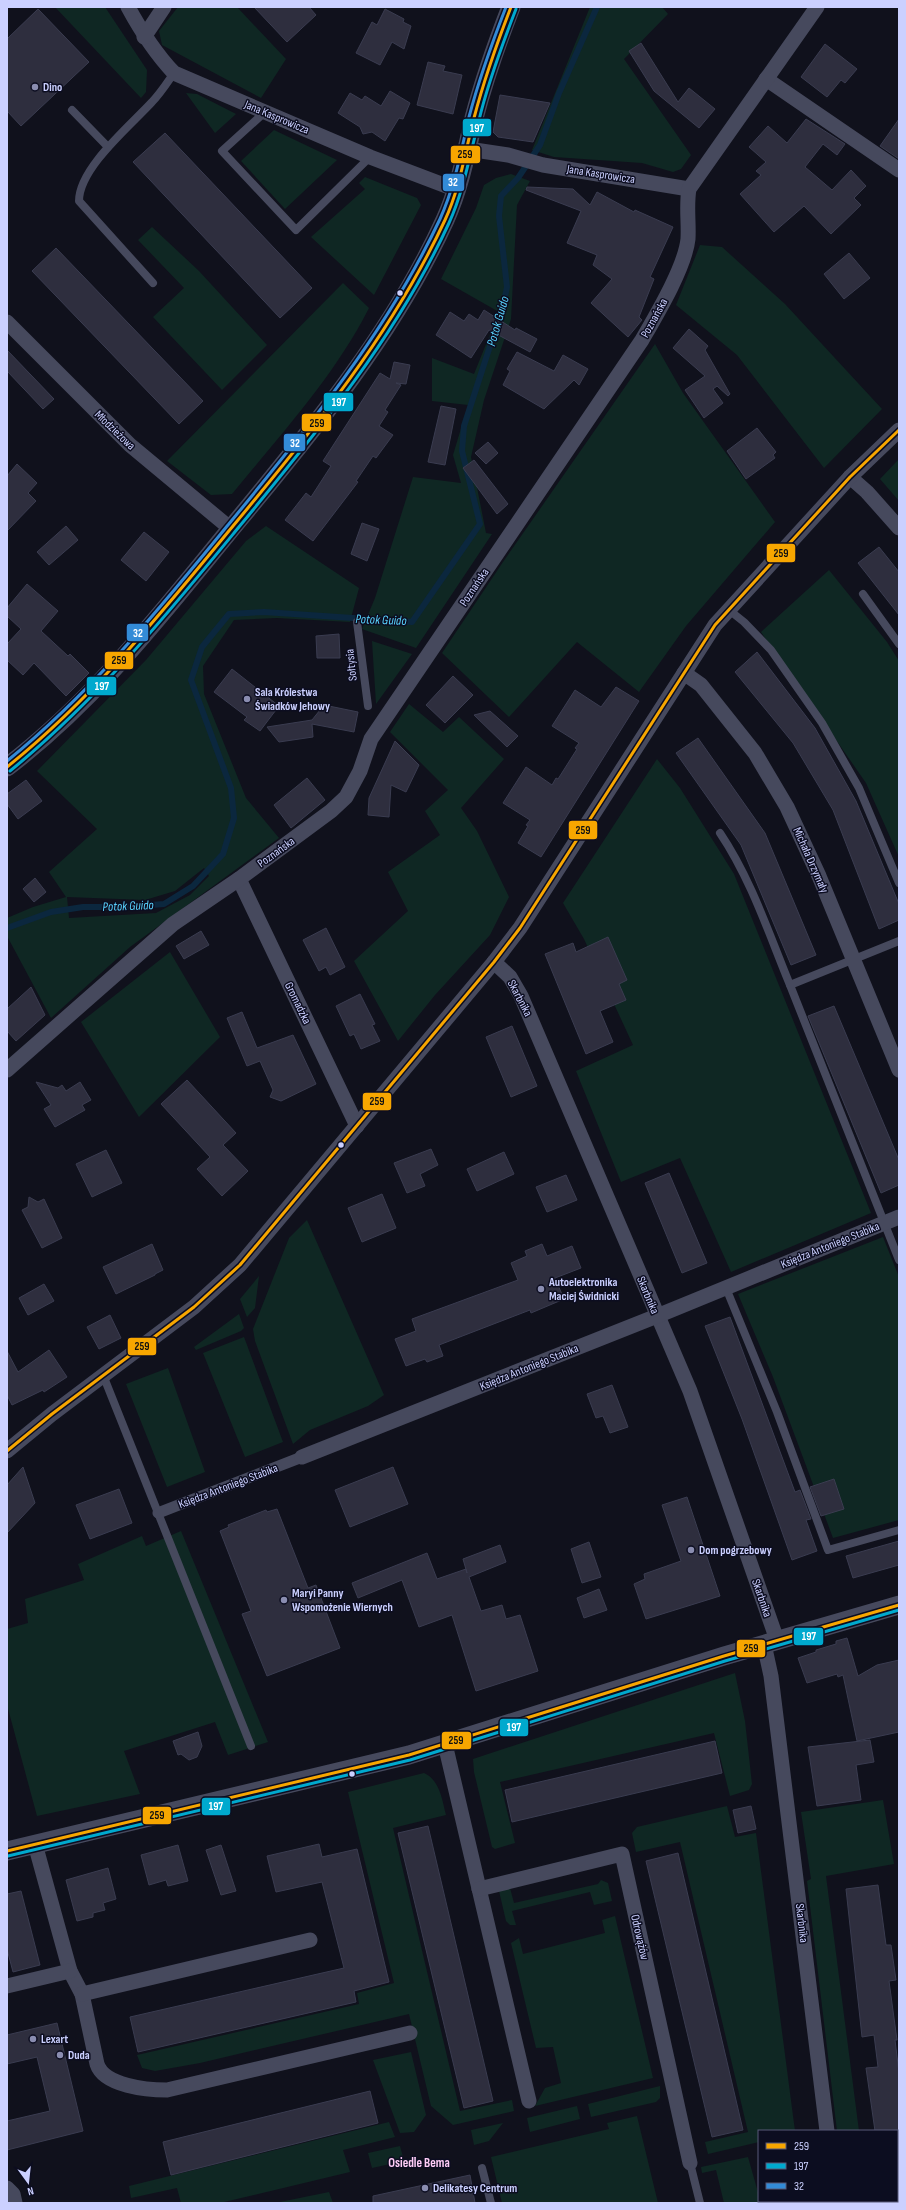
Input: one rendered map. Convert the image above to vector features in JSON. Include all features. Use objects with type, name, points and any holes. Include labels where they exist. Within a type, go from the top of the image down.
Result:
[{"type":"street","name":"Jana Kasprowicza","points":[[128,7],[144,37],[158,57],[174,73],[370,157],[457,190]]},
{"type":"street","points":[[144,37],[164,7]]},
{"type":"street","points":[[7,767],[35,745],[93,692],[138,642],[314,427],[394,315],[430,250],[457,190],[484,84],[511,7]]},
{"type":"street","name":"Poznańska","points":[[7,1070],[173,924],[239,879],[312,826],[346,797],[360,771],[371,739],[642,340],[676,275],[688,240],[687,203],[689,189],[817,7]]},
{"type":"street","points":[[766,79],[899,170]]},
{"type":"street","name":"Jana Kasprowicza","points":[[468,149],[521,158],[543,165],[689,189]]},
{"type":"street","name":"Młodzieżowa","points":[[7,322],[130,445],[231,529]]},
{"type":"street","points":[[7,1451],[103,1375],[188,1312],[240,1265],[494,962],[520,928],[715,625],[850,477],[899,430]]},
{"type":"street","points":[[850,477],[867,492],[899,528]]},
{"type":"street","name":"Michała Drzymały","points":[[684,673],[701,685],[755,753],[787,807],[899,1070]]},
{"type":"street","name":"Gromadzka","points":[[239,879],[357,1126]]},
{"type":"street","name":"Skarbnika","points":[[494,962],[510,977],[522,996],[692,1398],[770,1642],[771,1676],[827,2130]]},
{"type":"street","name":"Księdza Antoniego Stabika","points":[[158,1513],[657,1316],[899,1217]]},
{"type":"street","points":[[7,1850],[350,1770],[446,1744],[770,1642],[899,1605]]},
{"type":"street","points":[[446,1744],[529,2101]]},
{"type":"street","points":[[35,1844],[70,1971],[82,1994],[99,2070],[112,2080],[148,2090],[167,2090],[410,2033]]},
{"type":"street","name":"Odrowążów","points":[[479,1889],[622,1854],[690,2163]]},
{"type":"street","points":[[82,1994],[310,1940]]},
{"type":"street","points":[[7,1986],[70,1971]]},
{"type":"street","points":[[7,2188],[13,2194],[15,2203]]},
{"type":"lane","points":[[152,283],[78,201],[79,190],[99,157],[153,101],[174,73]]},
{"type":"lane","points":[[72,110],[108,147]]},
{"type":"lane","points":[[265,112],[222,151],[296,230],[370,157]]},
{"type":"lane","points":[[863,594],[899,644]]},
{"type":"lane","points":[[729,610],[744,622],[771,650],[822,723],[859,788],[899,883]]},
{"type":"lane","name":"Sołtysia","points":[[357,622],[368,706]]},
{"type":"lane","points":[[720,833],[735,854],[745,876],[899,1260]]},
{"type":"lane","points":[[790,985],[899,942]]},
{"type":"lane","points":[[726,1288],[777,1412],[828,1550],[899,1530]]},
{"type":"lane","points":[[103,1375],[251,1746]]},
{"type":"lane","points":[[690,2163],[700,2203]]},
{"type":"lane","points":[[482,2168],[491,2203]]},
{"type":"green space","points":[[55,7],[105,7],[147,70],[146,92],[141,98]]},
{"type":"green space","points":[[178,7],[237,7],[286,59],[261,98],[162,45],[159,31]]},
{"type":"green space","points":[[590,7],[662,7],[668,14],[624,59],[691,155],[681,169],[673,172],[642,163],[554,157],[532,150]]},
{"type":"green space","points":[[186,93],[197,94],[236,114],[215,133]]},
{"type":"green space","points":[[274,130],[337,160],[285,209],[241,161]]},
{"type":"green space","points":[[511,174],[530,181],[517,205],[511,319],[484,400],[471,457],[486,533],[492,534],[416,648],[362,629],[375,598],[413,477],[461,483],[453,455],[468,405],[432,401],[432,358],[474,374],[499,312],[441,279],[476,208],[484,185],[496,178]]},
{"type":"green space","points":[[365,177],[417,198],[421,205],[374,295],[311,237],[365,189],[359,183]]},
{"type":"green space","points":[[152,227],[199,271],[267,345],[222,390],[153,317],[184,288],[138,240]]},
{"type":"green space","points":[[700,245],[722,247],[785,304],[882,409],[824,468],[737,355],[676,305]]},
{"type":"green space","points":[[343,283],[369,308],[340,358],[288,427],[232,494],[211,495],[167,461]]},
{"type":"green space","points":[[655,344],[683,393],[775,522],[686,626],[639,692],[577,642],[509,717],[442,653],[503,562]]},
{"type":"green space","points":[[899,459],[899,501],[880,479]]},
{"type":"green space","points":[[266,526],[359,588],[350,622],[277,618],[234,620],[203,666],[204,694],[246,798],[279,838],[130,947],[51,1018],[7,936],[7,918],[33,907],[66,897],[49,872],[97,829],[37,771],[146,660],[246,541]],"holes":[[[204,868],[209,876],[190,895],[156,913],[69,918],[67,897],[145,900],[175,891]]]},
{"type":"green space","points":[[829,570],[887,642],[899,661],[899,857],[866,783],[761,632]]},
{"type":"green space","points":[[372,641],[412,654],[376,704]]},
{"type":"green space","points":[[409,704],[443,732],[459,717],[504,759],[461,808],[477,831],[509,897],[490,935],[435,995],[398,1041],[354,961],[408,911],[388,872],[440,835],[425,811],[448,790],[390,732]]},
{"type":"green space","points":[[657,759],[680,788],[734,874],[871,1213],[731,1272],[680,1158],[621,1182],[576,1071],[633,1045],[584,939],[563,903]]},
{"type":"green space","points":[[170,952],[220,1037],[139,1117],[81,1022]]},
{"type":"green space","points":[[307,1220],[384,1395],[368,1406],[310,1430],[293,1444],[255,1341],[253,1329],[289,1238]]},
{"type":"green space","points":[[883,1237],[899,1277],[899,1520],[833,1538],[773,1377],[738,1294]]},
{"type":"green space","points":[[259,1276],[255,1308],[247,1317],[240,1299]]},
{"type":"green space","points":[[239,1314],[244,1328],[241,1331],[196,1350],[194,1347]]},
{"type":"green space","points":[[244,1337],[283,1442],[245,1457],[203,1353]]},
{"type":"green space","points":[[168,1368],[205,1472],[167,1487],[126,1384]]},
{"type":"green space","points":[[181,1531],[268,1742],[228,1755],[215,1722],[124,1751],[140,1794],[37,1816],[7,1705],[7,1629],[28,1623],[25,1599],[84,1580],[78,1564],[142,1536],[146,1546]]},
{"type":"green space","points":[[735,1673],[745,1721],[752,1784],[749,1790],[730,1796],[714,1733],[500,1782],[515,1843],[495,1849],[492,1847],[474,1772],[473,1759]]},
{"type":"green space","points":[[424,1773],[434,1780],[437,1785],[442,1797],[446,1815],[393,1828],[460,2111],[512,2100],[514,2111],[453,2125],[431,2106],[409,2014],[200,2063],[155,2071],[142,2068],[137,2055],[359,2004],[357,1993],[394,1983],[348,1792]]},
{"type":"green space","points":[[883,1800],[894,1864],[826,1876],[859,2130],[837,2130],[807,1881],[811,1879],[801,1812]]},
{"type":"green space","points":[[727,1806],[735,1837],[756,1833],[795,2130],[758,2130],[758,2142],[708,2154],[705,2142],[748,2132],[680,1842],[636,1852],[632,1833],[637,1827]]},
{"type":"green space","points":[[601,1880],[608,1883],[612,1901],[594,1905],[590,1892],[512,1911],[516,1925],[510,1925],[506,1921],[499,1891],[510,1888],[514,1903],[598,1884]]},
{"type":"green space","points":[[615,1916],[653,2078],[535,2106],[545,2088],[561,2083],[553,2047],[536,2048],[511,1943],[519,1938],[523,1954],[605,1933],[602,1920]]},
{"type":"green space","points":[[411,2052],[426,2115],[414,2132],[400,2133],[373,2060]]},
{"type":"green space","points":[[660,2086],[660,2098],[656,2102],[591,2117],[588,2104]]},
{"type":"green space","points":[[577,2106],[580,2119],[530,2132],[527,2118]]},
{"type":"green space","points":[[637,2116],[658,2203],[502,2203],[491,2157],[609,2129],[607,2123]]},
{"type":"green space","points":[[389,2122],[395,2137],[343,2150],[350,2172],[220,2203],[181,2203],[177,2188],[131,2198],[129,2186]]},
{"type":"green space","points":[[503,2123],[489,2141],[474,2145],[471,2130]]},
{"type":"green space","points":[[400,2146],[404,2161],[372,2168],[368,2153]]},
{"type":"green space","points":[[748,2157],[758,2192],[758,2202],[761,2203],[724,2203],[716,2170],[702,2173],[701,2167]]},
{"type":"green space","points":[[329,2192],[333,2203],[275,2203]]},
{"type":"building","points":[[254,7],[309,7],[316,15],[287,42]]},
{"type":"building","name":"Dino","points":[[38,9],[89,62],[21,126],[7,111],[7,39]]},
{"type":"building","points":[[385,9],[404,19],[403,22],[411,26],[404,49],[392,42],[380,65],[356,53],[372,22],[377,25]]},
{"type":"building","points":[[641,43],[678,102],[689,88],[715,109],[699,128],[654,91],[629,51]]},
{"type":"building","points":[[825,44],[857,69],[845,83],[841,80],[827,97],[801,77]]},
{"type":"building","points":[[428,62],[445,66],[443,71],[462,75],[453,114],[417,105]]},
{"type":"building","points":[[390,91],[410,103],[403,119],[399,118],[385,141],[372,132],[363,134],[360,127],[338,113],[350,93],[362,100],[365,96],[381,106]]},
{"type":"building","points":[[500,95],[550,103],[533,142],[498,137],[493,132]]},
{"type":"building","points":[[806,119],[845,144],[837,155],[823,144],[805,167],[832,190],[851,170],[866,186],[854,198],[861,205],[831,234],[804,206],[774,232],[740,194],[761,175],[756,171],[766,162],[749,147],[768,126],[787,143]]},
{"type":"building","points":[[899,119],[899,159],[880,146]]},
{"type":"building","points":[[165,133],[312,288],[280,318],[133,162]]},
{"type":"building","points":[[527,187],[573,189],[590,205],[597,192],[634,212],[635,210],[673,227],[650,277],[654,279],[639,317],[642,320],[628,337],[591,303],[612,279],[593,265],[597,255],[567,243],[581,211],[526,190]]},
{"type":"building","points":[[56,248],[203,401],[179,424],[32,271]]},
{"type":"building","points":[[849,253],[870,278],[844,299],[824,274]]},
{"type":"building","points":[[484,310],[515,330],[516,328],[537,339],[530,352],[489,330],[471,358],[436,335],[450,312],[464,321],[469,314],[478,320]]},
{"type":"building","points":[[689,329],[708,346],[705,350],[730,394],[728,396],[717,386],[713,389],[723,403],[704,418],[685,390],[705,376],[673,348]]},
{"type":"building","points":[[7,350],[54,399],[43,409],[7,371]]},
{"type":"building","points":[[517,352],[554,371],[563,355],[588,369],[579,385],[574,380],[544,409],[503,385],[510,371],[507,369]]},
{"type":"building","points":[[394,362],[410,365],[406,384],[396,383],[401,385],[385,410],[388,412],[379,426],[393,435],[376,458],[373,456],[356,481],[358,482],[313,541],[285,520],[306,493],[311,497],[331,466],[323,461],[380,373],[390,379]]},
{"type":"building","points":[[441,406],[456,409],[445,465],[428,462]]},
{"type":"building","points":[[757,428],[776,452],[773,455],[775,458],[746,479],[727,451]]},
{"type":"building","points":[[488,442],[498,453],[486,464],[475,453]]},
{"type":"building","points":[[474,460],[508,504],[497,514],[463,468]]},
{"type":"building","points":[[17,464],[37,483],[28,493],[36,501],[7,531],[7,476]]},
{"type":"building","points":[[362,523],[379,529],[367,561],[351,554]]},
{"type":"building","points":[[66,526],[78,540],[49,565],[37,552]]},
{"type":"building","points":[[144,532],[169,552],[146,581],[121,560]]},
{"type":"building","points":[[879,547],[899,572],[899,615],[858,563]]},
{"type":"building","points":[[27,584],[58,611],[41,631],[68,656],[70,654],[89,673],[66,696],[34,663],[23,675],[7,660],[7,644],[21,629],[7,616],[7,608]]},
{"type":"building","points":[[339,634],[340,658],[317,658],[316,636]]},
{"type":"building","points":[[757,652],[815,728],[856,801],[899,904],[899,920],[879,929],[833,810],[793,743],[735,672]]},
{"type":"building","name":"Sala Królestwa Świadków Jehowy","points":[[232,669],[279,706],[260,731],[244,720],[247,717],[214,692]]},
{"type":"building","points":[[453,676],[473,695],[445,723],[426,705]]},
{"type":"building","points":[[616,687],[639,701],[541,857],[518,843],[528,826],[526,825],[530,820],[503,803],[526,767],[552,785],[556,778],[558,779],[577,749],[575,748],[579,743],[552,726],[575,690],[601,707]]},
{"type":"building","points":[[324,705],[358,712],[354,732],[312,724],[313,737],[279,742],[267,727],[312,720]]},
{"type":"building","points":[[490,711],[518,736],[507,747],[474,715]]},
{"type":"building","points":[[698,738],[765,833],[816,955],[791,965],[741,845],[676,753]]},
{"type":"building","points":[[395,741],[419,765],[406,792],[391,785],[389,817],[368,815],[369,798]]},
{"type":"building","points":[[307,778],[325,800],[291,828],[274,805]]},
{"type":"building","points":[[26,780],[42,801],[18,819],[7,804],[7,794]]},
{"type":"building","points":[[35,878],[46,892],[34,902],[23,889]]},
{"type":"building","points":[[326,928],[345,967],[330,975],[326,967],[319,971],[303,940]]},
{"type":"building","points":[[201,931],[209,945],[184,959],[176,946]]},
{"type":"building","points":[[608,937],[627,980],[619,984],[626,1000],[600,1011],[613,1042],[586,1054],[545,954],[573,943],[576,952]]},
{"type":"building","points":[[31,987],[45,1015],[16,1041],[7,1031],[7,1009]]},
{"type":"building","points":[[360,994],[375,1024],[372,1025],[380,1041],[361,1049],[354,1034],[350,1036],[336,1006]]},
{"type":"building","points":[[834,1006],[899,1160],[899,1185],[881,1193],[808,1016]]},
{"type":"building","points":[[242,1012],[257,1048],[293,1035],[316,1084],[281,1101],[270,1097],[273,1090],[260,1061],[247,1066],[227,1018]]},
{"type":"building","points":[[512,1026],[537,1086],[511,1097],[486,1037]]},
{"type":"building","points":[[187,1080],[236,1133],[223,1145],[248,1171],[222,1196],[197,1169],[210,1157],[161,1104]]},
{"type":"building","points":[[36,1082],[58,1088],[62,1085],[66,1091],[80,1082],[91,1100],[82,1105],[85,1110],[55,1127],[44,1109],[51,1105]]},
{"type":"building","points":[[431,1149],[438,1165],[420,1174],[425,1186],[407,1193],[394,1163]]},
{"type":"building","points":[[106,1150],[122,1183],[92,1197],[76,1164]]},
{"type":"building","points":[[504,1152],[514,1174],[477,1191],[467,1169]]},
{"type":"building","points":[[669,1173],[707,1263],[682,1273],[645,1183]]},
{"type":"building","points":[[566,1175],[577,1200],[547,1212],[536,1187]]},
{"type":"building","points":[[382,1194],[396,1228],[362,1242],[348,1208]]},
{"type":"building","points":[[29,1197],[38,1202],[44,1199],[62,1238],[42,1248],[22,1210],[28,1207]]},
{"type":"building","points":[[152,1244],[163,1270],[116,1294],[103,1267]]},
{"type":"building","points":[[542,1244],[547,1256],[572,1246],[581,1268],[555,1278],[564,1299],[531,1313],[530,1310],[439,1345],[443,1356],[427,1362],[425,1359],[406,1366],[395,1339],[416,1331],[412,1319],[518,1280],[511,1263],[527,1256],[525,1251]]},
{"type":"building","points":[[44,1284],[54,1301],[28,1315],[19,1298]]},
{"type":"building","points":[[110,1315],[121,1338],[99,1349],[87,1327]]},
{"type":"building","points":[[730,1317],[795,1492],[800,1490],[811,1519],[806,1520],[817,1551],[792,1560],[742,1419],[705,1326]]},
{"type":"building","points":[[49,1350],[67,1377],[44,1392],[43,1390],[12,1405],[7,1395],[7,1351],[18,1372]]},
{"type":"building","points":[[612,1385],[628,1427],[610,1433],[603,1416],[596,1418],[587,1394]]},
{"type":"building","points":[[23,1467],[35,1503],[7,1533],[7,1485]]},
{"type":"building","points":[[393,1467],[408,1504],[350,1527],[335,1490]]},
{"type":"building","points":[[834,1479],[844,1509],[821,1516],[810,1487]]},
{"type":"building","points":[[119,1489],[132,1523],[90,1539],[76,1505]]},
{"type":"building","points":[[687,1497],[720,1596],[646,1619],[634,1584],[645,1579],[644,1574],[681,1561],[662,1505]]},
{"type":"building","name":"Maryi Panny Wspomożenie Wiernych","points":[[277,1509],[308,1588],[316,1585],[340,1648],[267,1676],[242,1614],[251,1611],[220,1531],[229,1527],[228,1525],[266,1510],[267,1512]]},
{"type":"building","points":[[899,1541],[899,1565],[853,1578],[846,1556]]},
{"type":"building","points":[[589,1542],[601,1577],[582,1583],[571,1549]]},
{"type":"building","points":[[500,1545],[506,1562],[469,1577],[481,1611],[502,1605],[506,1619],[520,1615],[538,1671],[476,1691],[452,1615],[419,1627],[402,1580],[358,1598],[352,1583],[427,1553],[437,1579],[466,1569],[463,1559]]},
{"type":"building","points":[[599,1589],[607,1610],[584,1618],[577,1598]]},
{"type":"building","points":[[847,1638],[858,1676],[877,1665],[899,1660],[899,1732],[857,1741],[843,1675],[838,1677],[837,1674],[807,1683],[798,1658],[816,1652],[816,1650],[836,1644],[836,1641]]},
{"type":"building","points":[[198,1732],[202,1746],[197,1757],[189,1760],[181,1754],[178,1755],[173,1741]]},
{"type":"building","points":[[870,1740],[874,1762],[856,1765],[861,1800],[817,1806],[808,1747]]},
{"type":"building","points":[[715,1741],[722,1773],[512,1822],[505,1790]]},
{"type":"building","points":[[751,1806],[756,1829],[738,1833],[733,1810]]},
{"type":"building","points":[[428,1826],[493,2101],[464,2108],[398,1833]]},
{"type":"building","points":[[319,1844],[322,1857],[357,1849],[389,1982],[354,1991],[356,2002],[138,2052],[130,2017],[344,1968],[322,1882],[276,1892],[267,1856]]},
{"type":"building","points":[[178,1845],[188,1881],[168,1886],[166,1880],[149,1885],[141,1855]]},
{"type":"building","points":[[221,1845],[236,1891],[221,1895],[206,1850]]},
{"type":"building","points":[[678,1853],[743,2130],[712,2137],[646,1861]]},
{"type":"building","points":[[108,1868],[116,1899],[103,1903],[105,1910],[93,1913],[93,1917],[77,1921],[66,1880]]},
{"type":"building","points":[[878,1885],[886,1945],[891,1945],[896,1980],[889,1981],[897,2040],[895,2040],[899,2073],[899,2131],[875,2130],[866,2068],[878,2067],[874,2035],[862,2037],[846,1889]]},
{"type":"building","points":[[21,1891],[40,1965],[13,1972],[7,1949],[7,1894]]},
{"type":"building","points":[[57,2023],[83,2131],[7,2150],[7,2121],[50,2111],[37,2057],[7,2064],[7,2035]]},
{"type":"building","points":[[370,2091],[378,2123],[171,2175],[163,2142]]},
{"type":"building","points":[[470,2175],[475,2203],[373,2203],[373,2196]]},
{"type":"waterway","name":"Potok Guido","points":[[7,928],[51,912],[83,907],[126,907],[164,904],[193,886],[223,854],[234,818],[231,788],[191,680],[202,647],[229,614],[264,612],[412,622],[480,524],[462,451],[464,426],[503,306],[507,287],[499,216],[501,196],[518,178],[540,145],[559,93],[597,7]]},
{"type":"transit line","name":"32","points":[[7,761],[68,707],[124,649],[316,416],[344,378],[396,301],[419,261],[440,219],[450,194],[477,89],[506,7]]},
{"type":"transit line","name":"259","points":[[7,767],[69,712],[98,683],[153,622],[321,417],[349,380],[401,303],[424,262],[445,220],[455,195],[482,90],[511,7]]},
{"type":"transit line","name":"197","points":[[10,771],[71,716],[128,658],[155,627],[294,460],[352,385],[379,346],[428,265],[449,223],[463,185],[487,92],[516,9]]},
{"type":"transit line","name":"259","points":[[7,1451],[52,1414],[194,1307],[240,1265],[494,962],[520,928],[715,625],[850,477],[899,430]]},
{"type":"transit line","name":"259","points":[[7,1851],[409,1755],[724,1656],[899,1605]]},
{"type":"transit line","name":"197","points":[[8,1856],[410,1760],[725,1661],[899,1610]]},
{"type":"place","name":"Dino","points":[[35,87]]},
{"type":"place","name":"Sala Królestwa Świadków Jehowy","points":[[247,699]]},
{"type":"place","name":"Autoelektronika Maciej Świdnicki","points":[[541,1289]]},
{"type":"place","name":"Dom pogrzebowy","points":[[691,1550]]},
{"type":"place","name":"Maryi Panny Wspomożenie Wiernych","points":[[284,1600]]},
{"type":"place","name":"Lexart","points":[[33,2039]]},
{"type":"place","name":"Duda","points":[[60,2055]]},
{"type":"place","name":"Delikatesy Centrum","points":[[425,2188]]},
{"type":"district","name":"Osiedle Bema","points":[[419,2162]]}]
